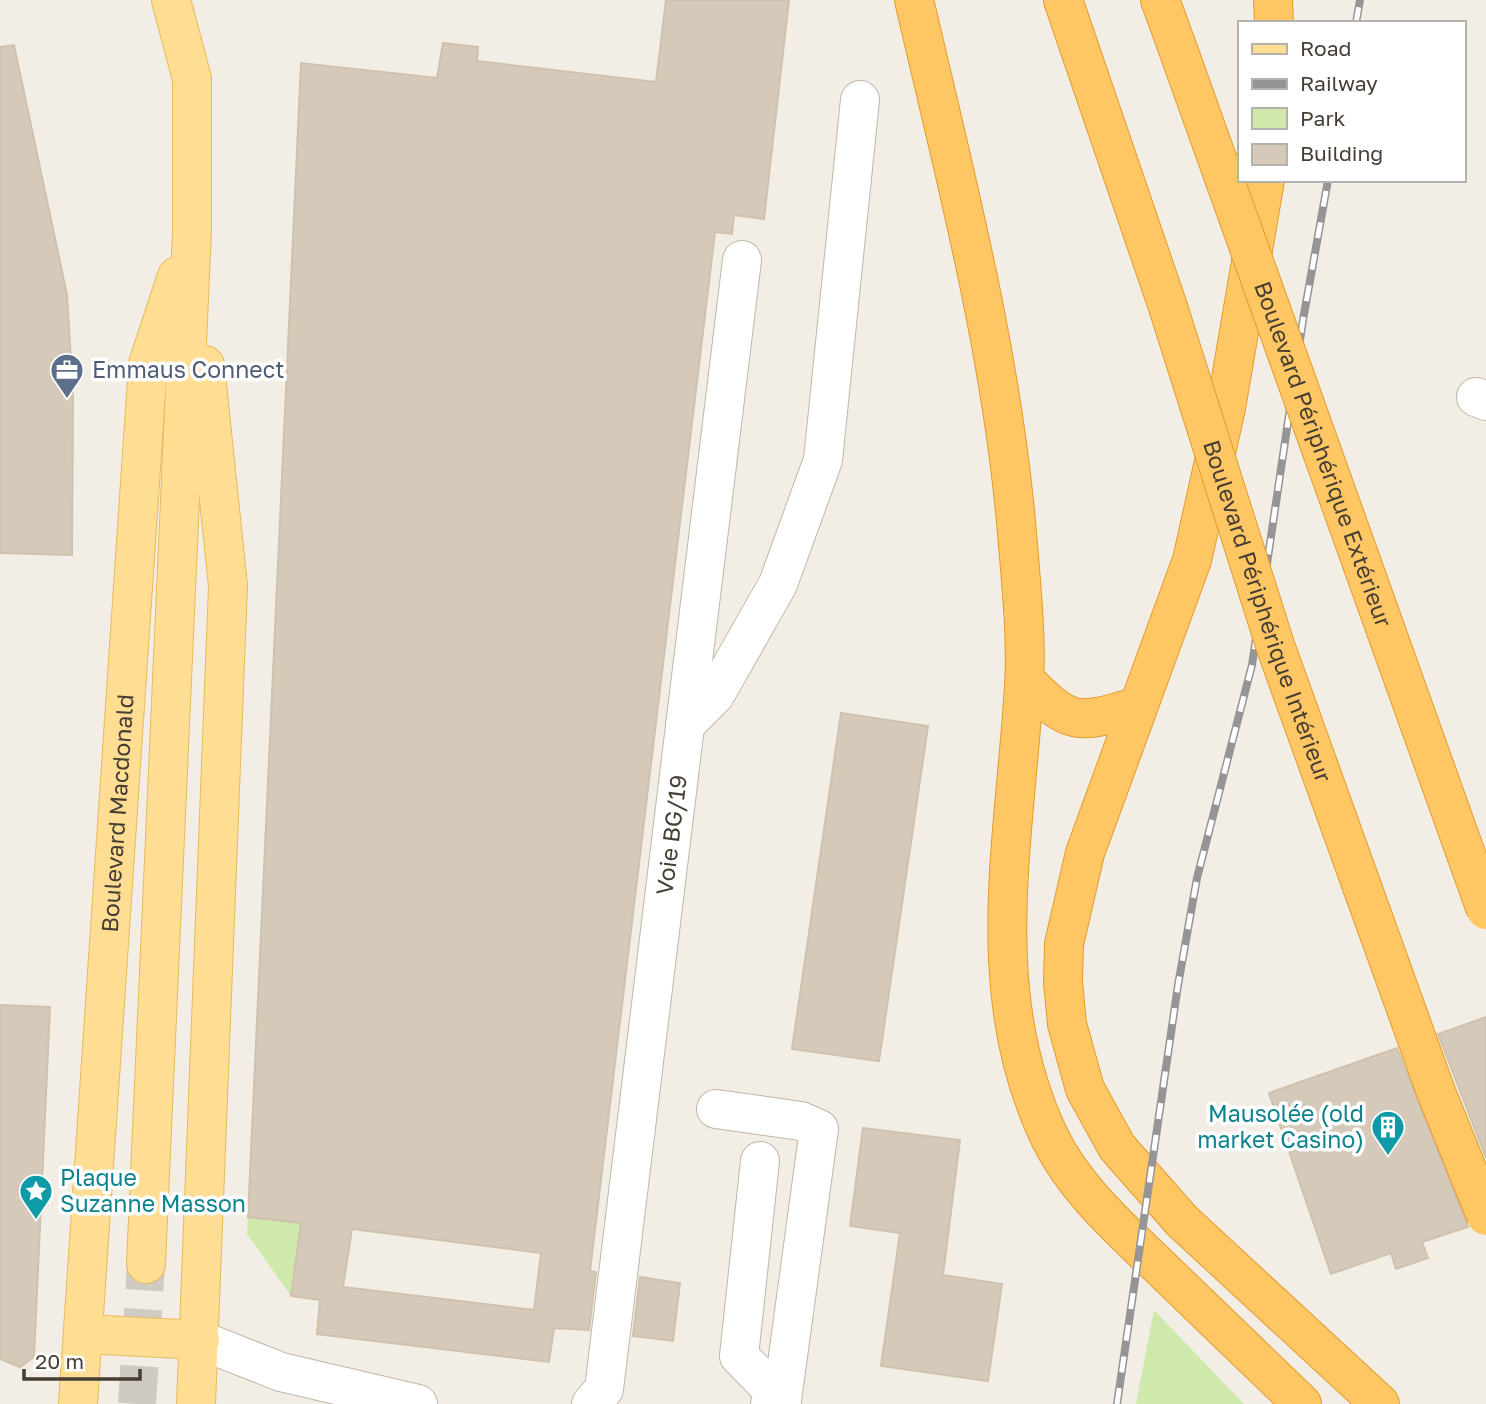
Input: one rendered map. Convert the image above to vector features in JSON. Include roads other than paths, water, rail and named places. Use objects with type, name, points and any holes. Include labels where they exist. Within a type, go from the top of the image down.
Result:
[{"type":"highway","points":[[914,0],[976,273],[1003,410],[1017,534],[1025,680],[1006,938],[1013,1026],[1032,1098],[1062,1160],[1088,1195],[1302,1404]]},
{"type":"highway","name":"Boulevard Périphérique Intérieur","points":[[1063,0],[1168,307],[1275,645],[1436,1092],[1486,1216]]},
{"type":"highway","name":"Boulevard Périphérique Extérieur","points":[[1160,0],[1486,910]]},
{"type":"highway","points":[[1273,0],[1274,21]]},
{"type":"highway","points":[[1265,182],[1226,408],[1192,560],[1085,853],[1064,944],[1063,982],[1067,1024],[1085,1089],[1117,1147],[1182,1221],[1380,1404]]},
{"type":"highway","points":[[1025,680],[1055,710],[1084,720],[1138,706]]},
{"type":"main road","name":"Boulevard Macdonald","points":[[146,1264],[192,230],[192,79],[171,0]]},
{"type":"main road","name":"Boulevard Macdonald","points":[[78,1404],[148,364],[192,230]]},
{"type":"main road","name":"Boulevard Macdonald","points":[[192,230],[228,586],[196,1404]]},
{"type":"main road","points":[[84,1334],[200,1339]]},
{"type":"lane","points":[[685,725],[715,695],[778,584],[823,460],[860,100]]},
{"type":"lane","name":"Voie BG/19","points":[[591,1404],[604,1389],[742,260]]},
{"type":"lane","points":[[716,1109],[801,1121],[819,1129],[776,1402]]},
{"type":"lane","points":[[760,1161],[739,1356],[776,1402]]},
{"type":"lane","points":[[200,1339],[281,1372],[418,1404]]},
{"type":"tunnel","points":[[137,1404],[146,1264]]},
{"type":"railway","points":[[1356,21],[1360,0]]},
{"type":"railway","points":[[1117,1404],[1178,985],[1197,878],[1252,665],[1303,320],[1328,182]]},
{"type":"place","name":"Emmaus Connect","points":[[67,400]]},
{"type":"place","name":"Mausolée (old market Casino)","points":[[1388,1157]]},
{"type":"place","name":"Plaque Suzanne Masson","points":[[36,1221]]}]
